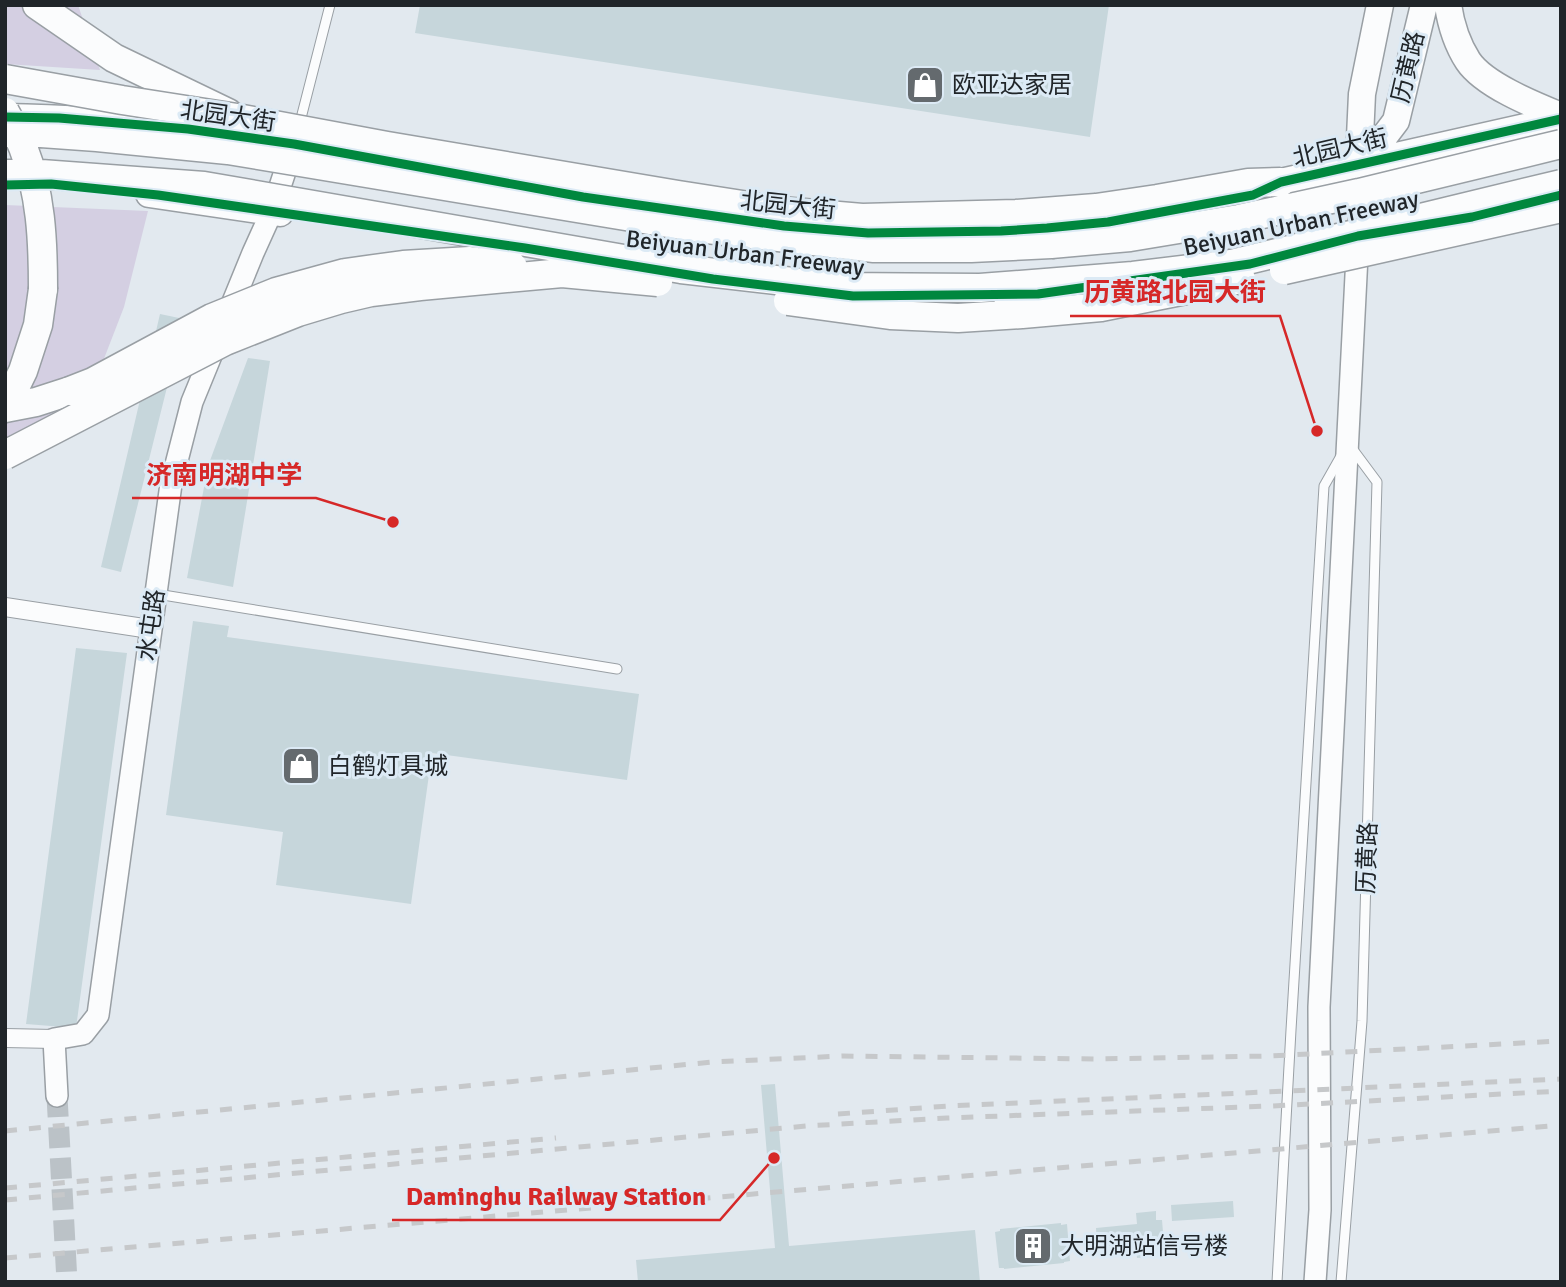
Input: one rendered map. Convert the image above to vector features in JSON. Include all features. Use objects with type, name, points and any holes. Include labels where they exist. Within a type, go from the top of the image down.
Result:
[{"type":"highway","points":[[37,5],[114,58],[237,118]]},
{"type":"highway","points":[[5,79],[755,207],[862,218],[1016,214],[1096,208],[1248,183],[1281,182]]},
{"type":"highway","points":[[5,114],[23,146],[38,200],[43,245],[43,289],[38,325],[23,371],[5,408]]},
{"type":"highway","name":"Beiyuan Urban Freeway","points":[[5,133],[97,137],[228,150],[698,228]]},
{"type":"highway","points":[[523,169],[698,228],[874,248],[971,248],[1130,237],[1239,219],[1561,144]]},
{"type":"highway","points":[[228,150],[387,146]]},
{"type":"highway","name":"Beiyuan Urban Freeway","points":[[5,174],[41,174],[204,186],[681,269],[836,287],[980,288],[1231,264],[1561,184]]},
{"type":"highway","points":[[5,408],[36,402],[93,382],[212,318],[276,292],[345,273],[403,265],[470,261],[632,279],[890,315],[958,318],[1101,307],[1279,272],[1561,208]]},
{"type":"highway","points":[[1101,307],[1231,264]]},
{"type":"highway","points":[[5,455],[225,341],[298,312],[371,292],[562,273]]},
{"type":"highway","points":[[836,287],[1022,314]]},
{"type":"main road","name":"历黄路","points":[[1366,162],[1360,137],[1362,94],[1380,5]]},
{"type":"main road","name":"历黄路","points":[[1366,162],[1396,121],[1424,5]]},
{"type":"main road","points":[[1448,5],[1454,35],[1469,64],[1496,86],[1561,118]]},
{"type":"main road","name":"北园大街","points":[[5,114],[176,127],[294,144],[583,197],[784,226],[868,233],[1012,230],[1108,222],[1253,195],[1281,182],[1561,118]]},
{"type":"main road","points":[[5,185],[51,184],[159,195],[525,248],[713,279],[853,296],[1038,294],[1250,264],[1358,236],[1472,217],[1561,195]]},
{"type":"street","name":"水屯路","points":[[54,1040],[83,1034],[98,1015],[171,484],[192,402],[272,211],[294,144]]},
{"type":"street","name":"历黄路","points":[[1315,1282],[1320,1210],[1319,1007],[1358,236],[1366,162]]},
{"type":"street","points":[[5,607],[150,629]]},
{"type":"street","points":[[5,1038],[54,1040],[57,1096]]},
{"type":"lane","points":[[294,144],[330,5]]},
{"type":"lane","name":"历黄路","points":[[1277,1282],[1324,486],[1348,442],[1377,482],[1362,1021],[1341,1282]]},
{"type":"lane","points":[[155,594],[617,669]]},
{"type":"shaded area","points":[[5,5],[78,5],[100,70],[5,64]]},
{"type":"shaded area","points":[[5,205],[148,211],[124,307],[88,400],[5,440]]},
{"type":"building","name":"欧亚达家居","points":[[420,5],[1109,5],[1090,137],[415,33]]},
{"type":"building","points":[[160,314],[184,319],[121,572],[101,567]]},
{"type":"building","points":[[248,358],[270,361],[233,587],[187,578],[208,466]]},
{"type":"building","name":"白鹤灯具城","points":[[193,621],[229,626],[227,637],[639,694],[627,780],[432,753],[411,904],[276,885],[283,832],[166,815]]},
{"type":"building","points":[[76,648],[127,653],[76,1028],[26,1024]]},
{"type":"building","points":[[775,1084],[789,1246],[975,1230],[980,1282],[638,1282],[636,1260],[775,1248],[761,1085]]},
{"type":"building","points":[[1233,1201],[1234,1217],[1172,1221],[1171,1205]]},
{"type":"building","points":[[1156,1211],[1156,1220],[1162,1220],[1165,1256],[1137,1258],[1136,1244],[1097,1247],[1096,1228],[1137,1224],[1136,1213]]},
{"type":"building","name":"大明湖站信号楼","points":[[1067,1224],[1070,1261],[999,1268],[995,1232],[1000,1229]]},
{"type":"tunnel","points":[[57,1096],[67,1282]]},
{"type":"railway","points":[[5,1131],[712,1062],[843,1056],[1094,1059],[1269,1056],[1561,1041]]},
{"type":"railway","points":[[838,1114],[948,1106],[1561,1079]]},
{"type":"railway","points":[[5,1200],[806,1126],[1561,1091]]},
{"type":"railway","points":[[5,1258],[1561,1125]]},
{"type":"railway","points":[[5,1188],[556,1138]]},
{"type":"cycle path","points":[[5,117],[59,118],[188,129],[294,144],[583,197],[784,226],[868,233],[1001,231],[1108,222],[1253,195],[1281,182],[1561,119]]},
{"type":"cycle path","points":[[5,185],[51,184],[158,195],[525,248],[713,279],[853,296],[1038,294],[1250,264],[1358,236],[1472,217],[1561,195]]},
{"type":"place","name":"欧亚达家居","points":[[925,85]]},
{"type":"place","name":"历黄路北园大街","points":[[1317,431]]},
{"type":"place","name":"济南明湖中学","points":[[393,522]]},
{"type":"place","name":"白鹤灯具城","points":[[301,766]]},
{"type":"place","name":"Daminghu Railway Station","points":[[774,1158]]},
{"type":"place","name":"大明湖站信号楼","points":[[1033,1246]]}]
